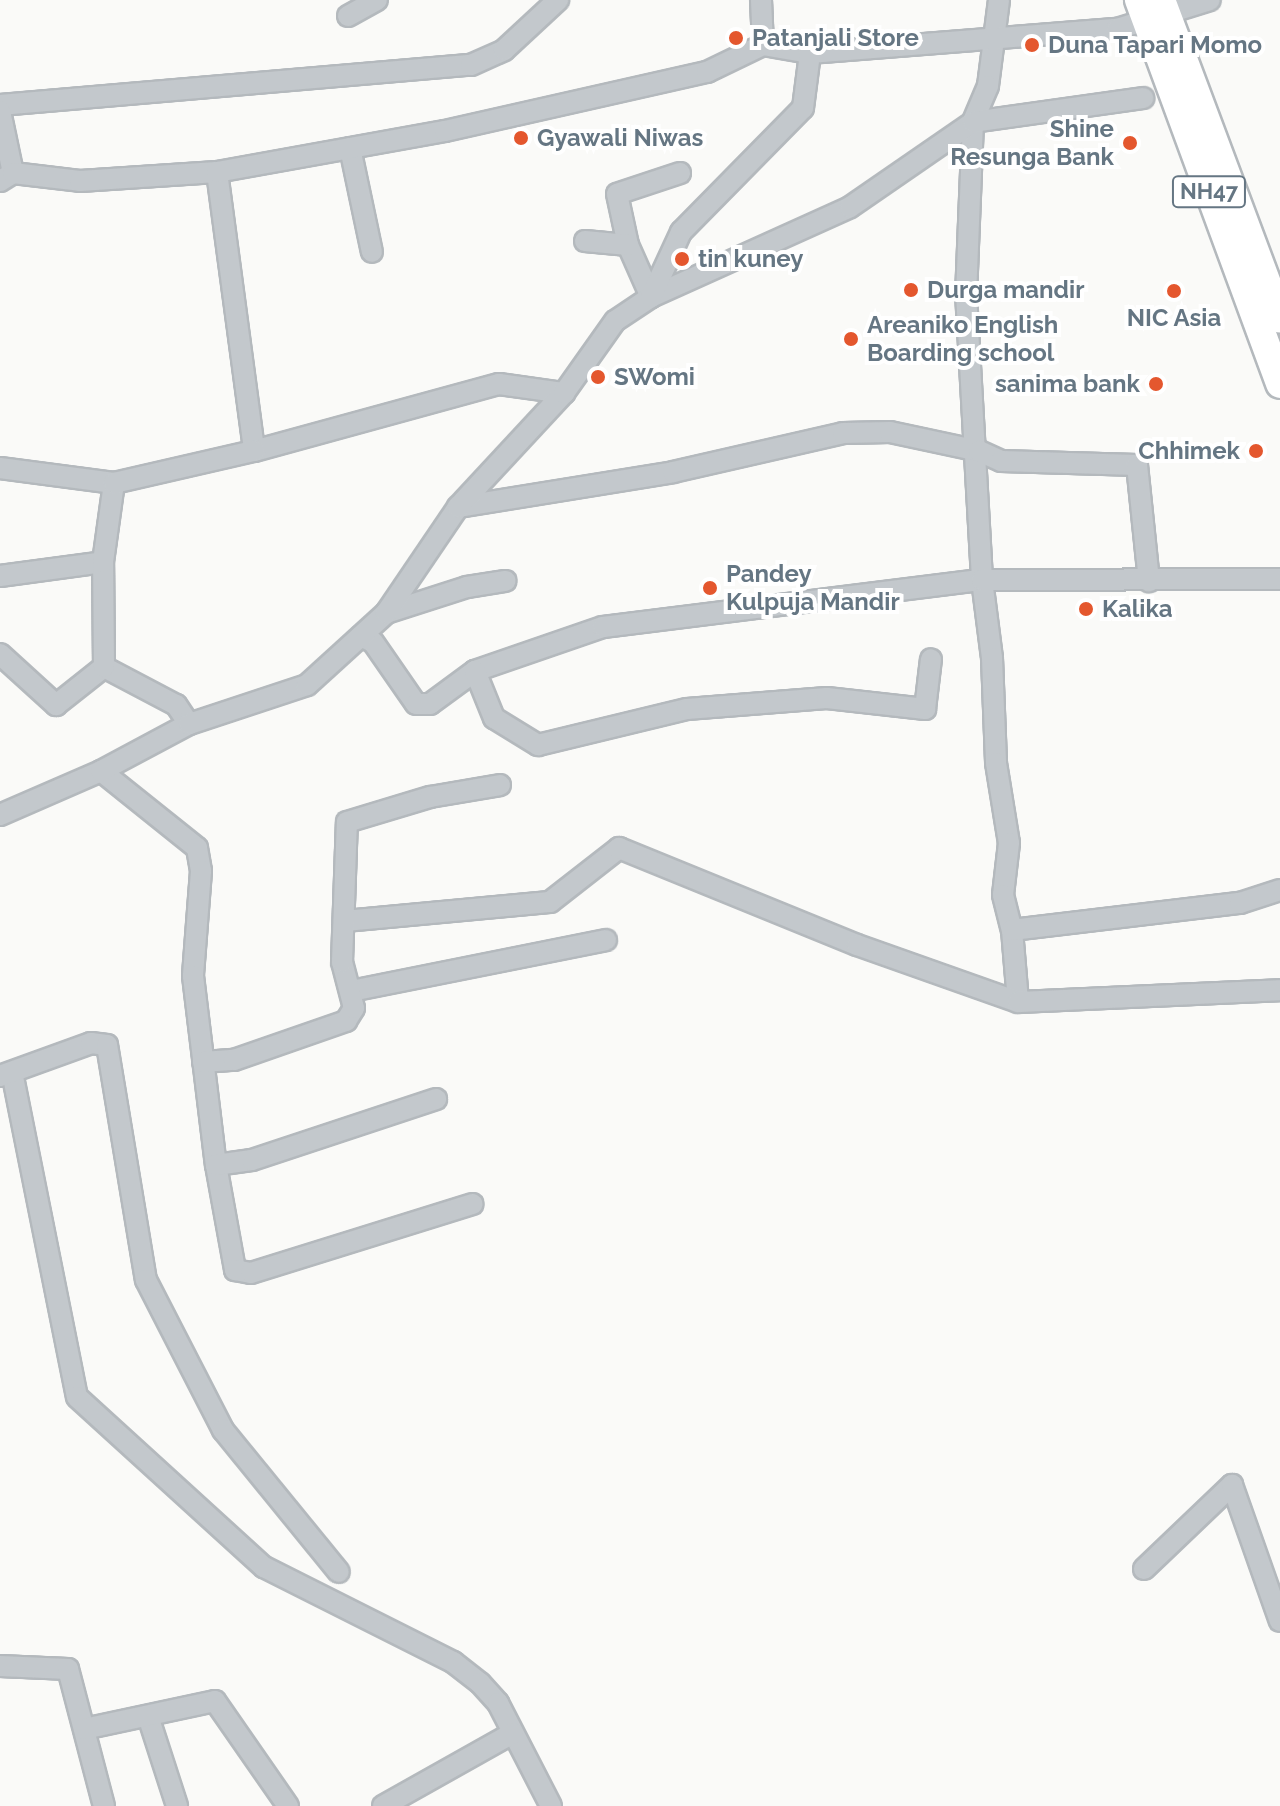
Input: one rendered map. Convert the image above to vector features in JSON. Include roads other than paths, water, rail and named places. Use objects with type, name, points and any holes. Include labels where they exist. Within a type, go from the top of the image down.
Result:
[{"type":"highway","name":"NH47","points":[[1153,9],[1280,319]]},
{"type":"highway","name":"NH47","points":[[1153,9],[1280,384]]},
{"type":"street","points":[[348,16],[377,0]]},
{"type":"street","points":[[558,0],[504,50],[471,65],[1,117],[6,177],[80,181],[217,172],[350,148],[707,72],[763,45],[810,53],[864,45],[994,41],[1205,1]]},
{"type":"street","points":[[761,0],[763,45]]},
{"type":"street","points":[[999,0],[988,86],[973,122],[966,293],[979,451],[982,580],[992,658],[996,763],[1009,843],[1003,895],[1012,930],[1018,1002]]},
{"type":"street","points":[[651,297],[681,232],[803,108],[810,53]]},
{"type":"street","points":[[0,815],[101,771],[189,724],[307,685],[386,613],[458,507],[564,393],[615,321],[651,297],[850,207],[973,122],[1143,98]]},
{"type":"street","points":[[350,148],[372,252]]},
{"type":"street","points":[[217,172],[254,451]]},
{"type":"street","points":[[651,297],[628,245],[617,194],[680,173]]},
{"type":"street","points":[[585,241],[628,245]]},
{"type":"street","points":[[0,468],[114,483],[254,451],[499,384],[564,393]]},
{"type":"street","points":[[458,507],[673,472],[843,433],[890,432],[979,451],[1001,461],[1137,465],[1149,581]]},
{"type":"street","points":[[104,667],[103,562],[114,483]]},
{"type":"street","points":[[0,576],[103,562]]},
{"type":"street","points":[[361,636],[373,642],[416,704],[430,704],[475,671],[603,627],[982,580],[1280,579]]},
{"type":"street","points":[[386,613],[467,587],[506,581]]},
{"type":"street","points":[[0,654],[56,705],[104,667]]},
{"type":"street","points":[[475,671],[494,718],[538,745],[687,709],[827,698],[925,709],[931,659]]},
{"type":"street","points":[[104,667],[176,705],[189,724]]},
{"type":"street","points":[[101,771],[197,848],[201,871],[193,976],[216,1165],[235,1270],[251,1273],[473,1204]]},
{"type":"street","points":[[203,1062],[234,1060],[341,1027],[354,1008],[342,962],[347,822],[430,797],[500,785]]},
{"type":"street","points":[[344,921],[550,902],[619,848],[857,945],[1018,1002],[1280,990]]},
{"type":"street","points":[[1012,930],[1240,903],[1280,890]]},
{"type":"street","points":[[351,991],[606,940]]},
{"type":"street","points":[[339,1572],[223,1430],[146,1280],[107,1045],[91,1043],[6,1074],[77,1397],[264,1567],[453,1662],[498,1703],[551,1806]]},
{"type":"street","points":[[216,1165],[252,1160],[436,1099]]},
{"type":"street","points":[[1144,1569],[1232,1485],[1280,1621]]},
{"type":"street","points":[[0,1666],[68,1669],[104,1806]]},
{"type":"street","points":[[84,1729],[215,1701],[288,1806]]},
{"type":"street","points":[[148,1716],[177,1806]]},
{"type":"street","points":[[383,1806],[513,1733]]},
{"type":"place","name":"Patanjali Store","points":[[736,38]]},
{"type":"place","name":"Duna Tapari Momo","points":[[1032,45]]},
{"type":"place","name":"Gyawali Niwas","points":[[521,138]]},
{"type":"place","name":"Shine Resunga Bank","points":[[1130,143]]},
{"type":"place","name":"tin kuney","points":[[682,259]]},
{"type":"place","name":"Durga mandir","points":[[911,290]]},
{"type":"place","name":"NIC Asia","points":[[1174,291]]},
{"type":"place","name":"Areaniko English Boarding school","points":[[851,339]]},
{"type":"place","name":"SWomi","points":[[598,377]]},
{"type":"place","name":"sanima bank","points":[[1156,384]]},
{"type":"place","name":"Chhimek","points":[[1256,451]]},
{"type":"place","name":"Pandey Kulpuja Mandir","points":[[710,588]]},
{"type":"place","name":"Kalika","points":[[1086,609]]}]
